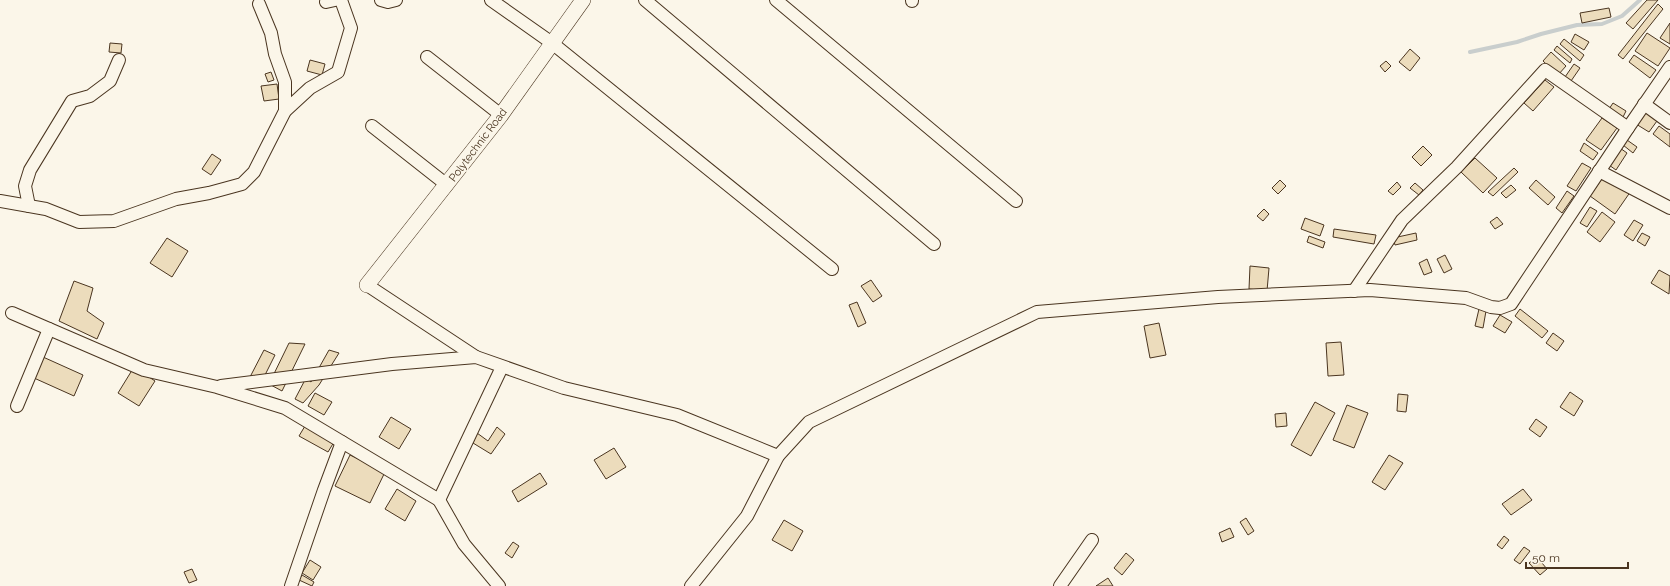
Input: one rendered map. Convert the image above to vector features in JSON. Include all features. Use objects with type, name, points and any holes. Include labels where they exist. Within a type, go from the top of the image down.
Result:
[{"type":"street","points":[[0,201],[46,209],[79,222],[114,221],[176,199],[209,193],[242,184],[254,172],[285,111],[310,88],[338,72],[351,28],[341,0]]},
{"type":"street","points":[[381,0],[388,2],[396,0]]},
{"type":"street","points":[[491,0],[552,43],[832,269]]},
{"type":"street","name":"Polytechnic Road","points":[[367,285],[447,186],[501,115],[583,0]]},
{"type":"street","points":[[645,0],[934,244]]},
{"type":"street","points":[[776,0],[1016,201]]},
{"type":"street","points":[[259,4],[271,33],[275,54],[285,82],[285,111]]},
{"type":"street","points":[[427,58],[501,115]]},
{"type":"street","points":[[29,206],[25,186],[30,170],[68,107],[72,101],[90,96],[110,81],[119,60]]},
{"type":"street","points":[[690,586],[747,516],[778,456],[809,422],[1037,312],[1218,297],[1354,290],[1466,298],[1492,307],[1500,308],[1511,304],[1670,67]]},
{"type":"street","points":[[1354,290],[1402,220],[1457,167],[1545,70],[1628,128]]},
{"type":"street","points":[[1644,104],[1670,123]]},
{"type":"street","points":[[372,126],[447,186]]},
{"type":"street","points":[[1599,171],[1670,208]]},
{"type":"street","points":[[367,285],[476,357],[564,388],[677,415],[778,456]]},
{"type":"street","points":[[12,313],[144,370],[217,387],[285,408],[439,500],[464,544],[499,586]]},
{"type":"street","points":[[17,406],[49,329]]},
{"type":"street","points":[[217,387],[392,364],[476,357]]},
{"type":"street","points":[[439,500],[502,367]]},
{"type":"street","points":[[291,586],[342,442]]},
{"type":"street","points":[[1060,586],[1092,540]]},
{"type":"building","points":[[1647,0],[1658,0],[1633,29],[1626,23]]},
{"type":"building","points":[[1658,4],[1663,9],[1623,59],[1618,55]]},
{"type":"building","points":[[1609,8],[1611,17],[1582,23],[1580,13]]},
{"type":"building","points":[[1670,23],[1670,44],[1660,38]]},
{"type":"building","points":[[1647,33],[1670,48],[1658,66],[1635,51]]},
{"type":"building","points":[[1575,34],[1589,42],[1584,50],[1571,42]]},
{"type":"building","points":[[1564,39],[1584,55],[1580,61],[1560,44]]},
{"type":"building","points":[[110,43],[122,44],[121,53],[109,52]]},
{"type":"building","points":[[1557,46],[1572,59],[1570,63],[1554,50]]},
{"type":"building","points":[[1410,49],[1420,58],[1410,71],[1399,62]]},
{"type":"building","points":[[1551,52],[1566,66],[1558,75],[1543,61]]},
{"type":"building","points":[[1634,55],[1656,70],[1650,78],[1629,62]]},
{"type":"building","points":[[310,60],[325,64],[322,75],[307,71]]},
{"type":"building","points":[[1386,61],[1391,66],[1385,72],[1380,66]]},
{"type":"building","points":[[1574,64],[1580,68],[1571,81],[1565,77]]},
{"type":"building","points":[[271,72],[274,80],[268,82],[265,74]]},
{"type":"building","points":[[1545,80],[1554,87],[1533,111],[1524,103]]},
{"type":"building","points":[[277,84],[279,99],[264,101],[261,86]]},
{"type":"building","points":[[1613,103],[1626,111],[1623,117],[1609,109]]},
{"type":"building","points":[[1649,105],[1662,114],[1649,132],[1636,124]]},
{"type":"building","points":[[1602,118],[1617,128],[1601,150],[1586,140]]},
{"type":"building","points":[[1659,126],[1670,134],[1670,147],[1653,134]]},
{"type":"building","points":[[1627,140],[1637,147],[1633,153],[1623,145]]},
{"type":"building","points":[[1584,143],[1598,153],[1593,160],[1580,151]]},
{"type":"building","points":[[1423,146],[1432,155],[1421,166],[1412,157]]},
{"type":"building","points":[[1620,148],[1627,153],[1616,170],[1609,165]]},
{"type":"building","points":[[212,154],[221,160],[211,175],[202,169]]},
{"type":"building","points":[[1475,158],[1497,178],[1483,193],[1461,172]]},
{"type":"building","points":[[1582,163],[1591,168],[1576,191],[1567,186]]},
{"type":"building","points":[[1514,168],[1518,172],[1493,196],[1488,192]]},
{"type":"building","points":[[1608,170],[1633,188],[1615,214],[1590,196]]},
{"type":"building","points":[[1280,180],[1286,186],[1278,194],[1272,188]]},
{"type":"building","points":[[1536,180],[1555,197],[1548,205],[1529,188]]},
{"type":"building","points":[[1397,182],[1401,187],[1393,195],[1388,191]]},
{"type":"building","points":[[1415,183],[1423,190],[1419,195],[1410,188]]},
{"type":"building","points":[[1511,185],[1516,190],[1506,198],[1501,193]]},
{"type":"building","points":[[1567,191],[1574,196],[1562,213],[1556,208]]},
{"type":"building","points":[[1590,207],[1597,211],[1587,227],[1580,223]]},
{"type":"building","points":[[1264,209],[1269,214],[1263,221],[1257,216]]},
{"type":"building","points":[[1602,212],[1615,222],[1600,242],[1587,232]]},
{"type":"building","points":[[1497,217],[1503,224],[1495,229],[1490,222]]},
{"type":"building","points":[[1305,218],[1324,225],[1320,236],[1301,229]]},
{"type":"building","points":[[1634,220],[1643,225],[1633,241],[1624,235]]},
{"type":"building","points":[[1334,229],[1376,235],[1374,244],[1333,237]]},
{"type":"building","points":[[1416,233],[1417,240],[1395,245],[1393,238]]},
{"type":"building","points":[[1642,233],[1650,237],[1645,246],[1637,241]]},
{"type":"building","points":[[1309,236],[1325,242],[1323,248],[1307,242]]},
{"type":"building","points":[[167,238],[188,251],[172,277],[150,263]]},
{"type":"building","points":[[1445,255],[1452,269],[1444,273],[1437,259]]},
{"type":"building","points":[[1427,259],[1432,272],[1424,275],[1419,263]]},
{"type":"building","points":[[1250,266],[1269,268],[1267,291],[1249,289]]},
{"type":"building","points":[[1659,270],[1670,276],[1669,294],[1651,283]]},
{"type":"building","points":[[871,280],[882,296],[873,302],[861,286]]},
{"type":"building","points":[[74,281],[93,288],[87,311],[104,323],[97,339],[59,321]]},
{"type":"building","points":[[857,302],[866,323],[858,327],[849,305]]},
{"type":"building","points":[[1479,309],[1486,311],[1483,328],[1475,326]]},
{"type":"building","points":[[1520,309],[1548,331],[1542,338],[1515,316]]},
{"type":"building","points":[[1500,315],[1512,322],[1505,333],[1493,326]]},
{"type":"building","points":[[1159,323],[1166,355],[1150,358],[1144,326]]},
{"type":"building","points":[[1553,333],[1564,341],[1557,351],[1546,343]]},
{"type":"building","points":[[1341,342],[1344,375],[1328,376],[1326,343]]},
{"type":"building","points":[[289,343],[305,344],[282,391],[269,384]]},
{"type":"building","points":[[264,350],[275,355],[261,383],[250,377]]},
{"type":"building","points":[[329,350],[339,353],[319,385],[303,403],[295,399],[306,378],[311,382]]},
{"type":"building","points":[[43,357],[83,375],[74,396],[34,378]]},
{"type":"building","points":[[134,367],[155,381],[139,406],[118,393]]},
{"type":"building","points":[[1570,392],[1583,401],[1574,416],[1560,407]]},
{"type":"building","points":[[315,393],[332,402],[324,415],[308,406]]},
{"type":"building","points":[[1398,394],[1408,395],[1406,412],[1397,411]]},
{"type":"building","points":[[1315,402],[1335,413],[1311,456],[1291,445]]},
{"type":"building","points":[[1347,405],[1368,413],[1354,448],[1333,440]]},
{"type":"building","points":[[1286,413],[1287,426],[1276,427],[1275,414]]},
{"type":"building","points":[[391,417],[411,429],[399,449],[379,437]]},
{"type":"building","points":[[1536,419],[1547,427],[1540,437],[1529,429]]},
{"type":"building","points":[[305,426],[334,442],[328,452],[299,436]]},
{"type":"building","points":[[497,427],[505,434],[491,454],[473,443],[477,433],[488,441]]},
{"type":"building","points":[[614,448],[626,467],[606,479],[594,460]]},
{"type":"building","points":[[350,455],[385,472],[370,503],[335,486]]},
{"type":"building","points":[[1389,455],[1403,463],[1385,490],[1372,482]]},
{"type":"building","points":[[540,473],[547,484],[518,502],[512,491]]},
{"type":"building","points":[[397,489],[416,501],[405,521],[385,509]]},
{"type":"building","points":[[1523,489],[1532,500],[1511,515],[1502,504]]},
{"type":"building","points":[[1246,518],[1254,531],[1248,535],[1240,522]]},
{"type":"building","points":[[784,520],[803,531],[792,551],[772,540]]},
{"type":"building","points":[[1230,528],[1234,537],[1222,542],[1219,533]]},
{"type":"building","points":[[1504,536],[1509,540],[1502,549],[1497,545]]},
{"type":"building","points":[[513,542],[519,546],[512,558],[505,553]]},
{"type":"building","points":[[1524,547],[1530,551],[1520,564],[1514,560]]},
{"type":"building","points":[[1126,553],[1134,560],[1122,575],[1114,568]]},
{"type":"building","points":[[1537,557],[1547,569],[1540,575],[1529,563]]},
{"type":"building","points":[[310,560],[321,567],[313,580],[302,573]]},
{"type":"building","points":[[192,569],[197,580],[189,583],[184,572]]},
{"type":"building","points":[[302,575],[314,582],[312,586],[299,580]]},
{"type":"building","points":[[1108,578],[1113,586],[1096,586]]},
{"type":"waterway","points":[[1470,52],[1517,42],[1577,25],[1602,24],[1622,16],[1640,0]]}]
